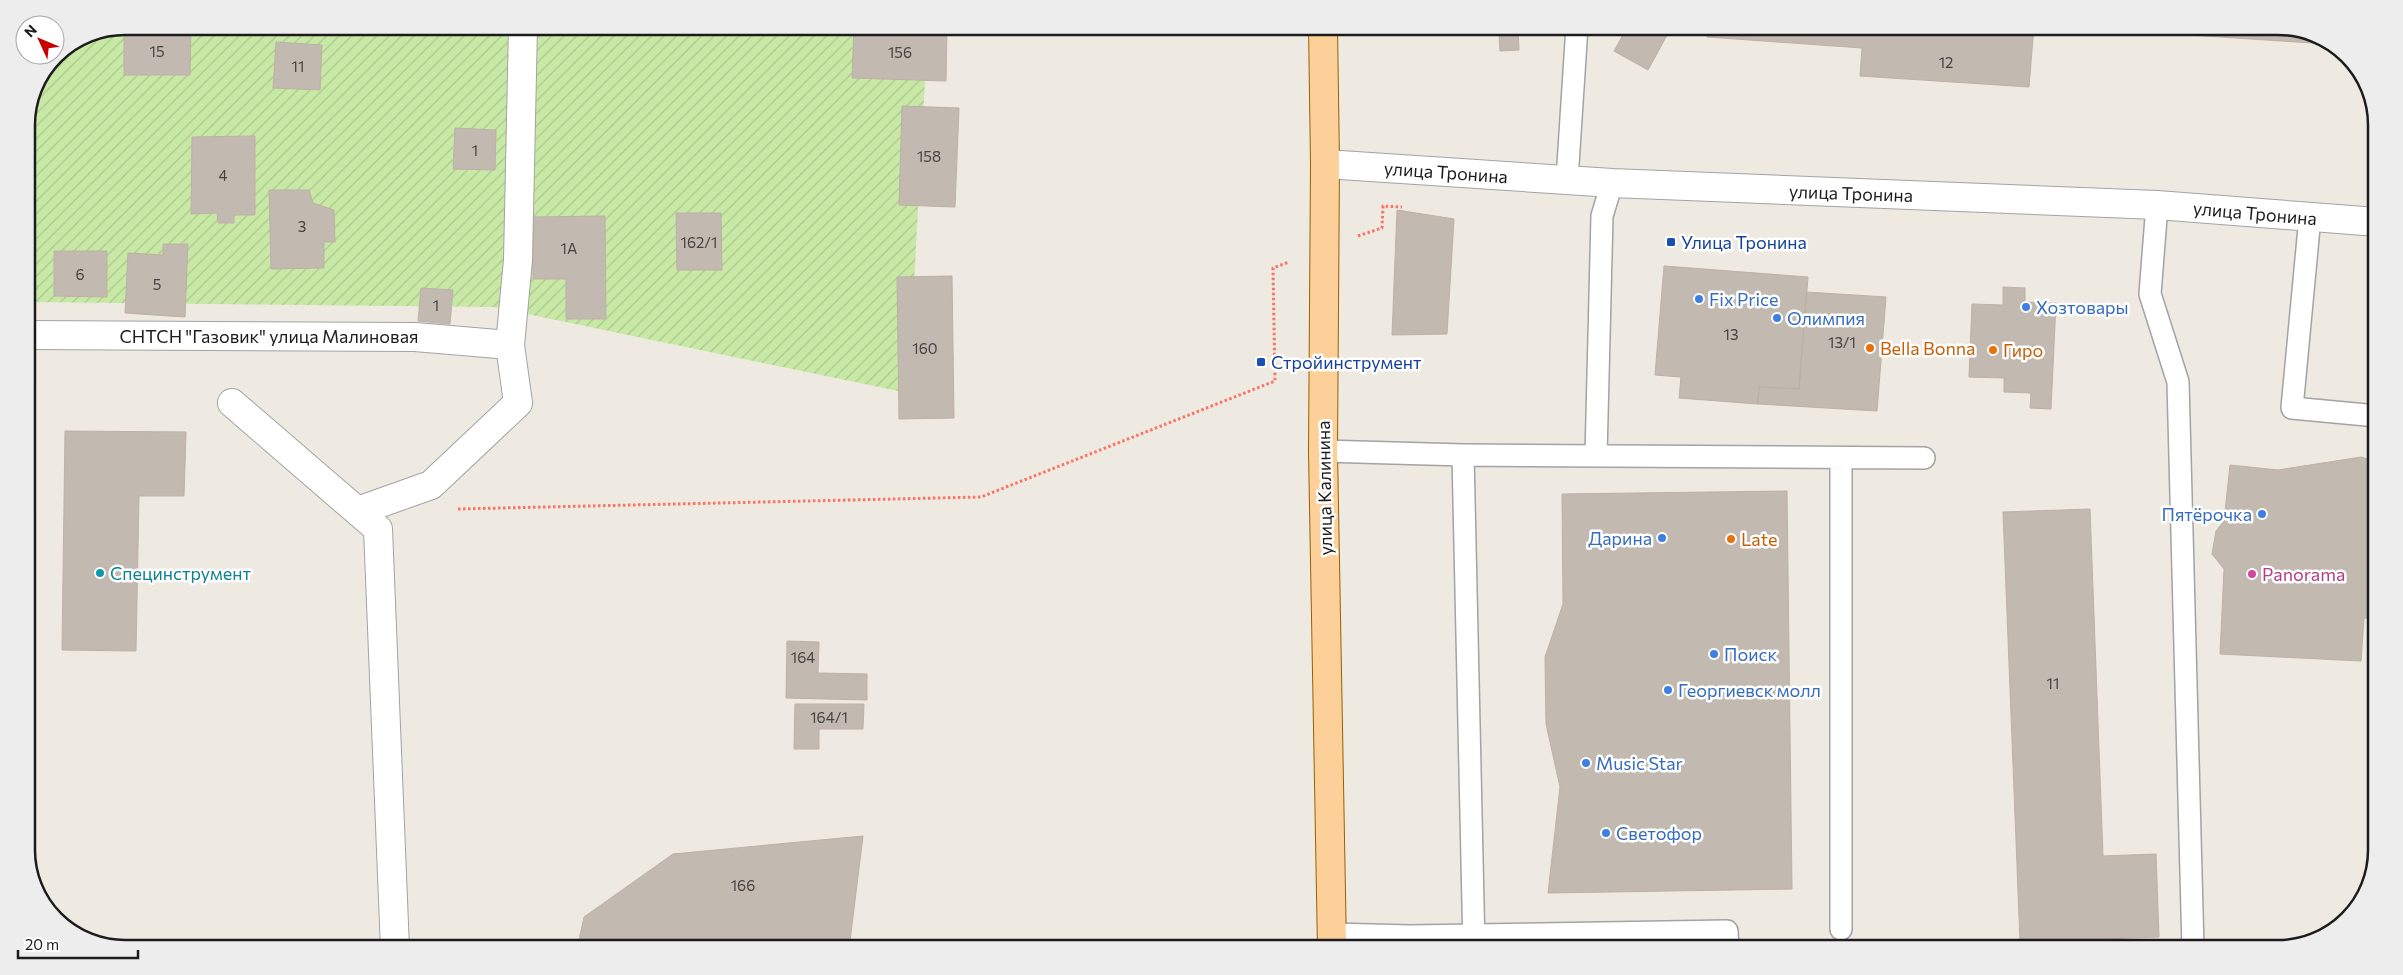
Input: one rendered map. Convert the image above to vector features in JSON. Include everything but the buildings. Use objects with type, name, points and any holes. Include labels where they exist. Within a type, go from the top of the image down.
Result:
[{"type":"main road","name":"улица Калинина","points":[[1323,35],[1325,164],[1323,451],[1332,940]]},
{"type":"street","points":[[358,511],[432,485],[518,403],[510,345],[518,260],[524,35]]},
{"type":"street","name":"улица Тронина","points":[[1325,164],[1612,183],[2157,205],[2368,221]]},
{"type":"street","name":"СНТСН \"Газовик\" улица Малиновая","points":[[35,335],[415,337],[510,345]]},
{"type":"street","points":[[232,403],[378,528],[395,940]]},
{"type":"lane","points":[[1567,180],[1576,35]]},
{"type":"lane","points":[[1596,456],[1602,216],[1612,183]]},
{"type":"lane","points":[[2157,205],[2150,294],[2178,382],[2193,940]]},
{"type":"lane","points":[[2310,217],[2292,408],[2368,415]]},
{"type":"lane","points":[[1323,451],[1463,455],[1924,458]]},
{"type":"lane","points":[[1463,455],[1474,940]]},
{"type":"lane","points":[[1840,458],[1841,929]]},
{"type":"lane","points":[[1520,940],[1727,931],[1728,940]]},
{"type":"path","points":[[457,509],[981,497],[1275,381],[1273,268],[1323,248],[1382,228],[1383,206],[1403,207]]},
{"type":"green space","points":[[126,35],[928,35],[908,393],[493,307],[35,302],[35,120],[38,102],[47,80],[58,65],[65,65],[66,57],[85,44],[102,38]]},
{"type":"place","name":"Улица Тронина","points":[[1671,242]]},
{"type":"place","name":"Fix Price","points":[[1699,299]]},
{"type":"place","name":"Хозтовары","points":[[2026,307]]},
{"type":"place","name":"Олимпия","points":[[1777,318]]},
{"type":"place","name":"Bella Bonna","points":[[1870,348]]},
{"type":"place","name":"Гиро","points":[[1993,350]]},
{"type":"place","name":"Стройинструмент","points":[[1261,362]]},
{"type":"place","name":"Пятёрочка","points":[[2262,514]]},
{"type":"place","name":"Дарина","points":[[1662,538]]},
{"type":"place","name":"Late","points":[[1731,539]]},
{"type":"place","name":"Специнструмент","points":[[100,573]]},
{"type":"place","name":"Panorama","points":[[2252,574]]},
{"type":"place","name":"Поиск","points":[[1714,654]]},
{"type":"place","name":"Георгиевск молл","points":[[1668,690]]},
{"type":"place","name":"Music Star","points":[[1586,763]]},
{"type":"place","name":"Светофор","points":[[1606,833]]}]
